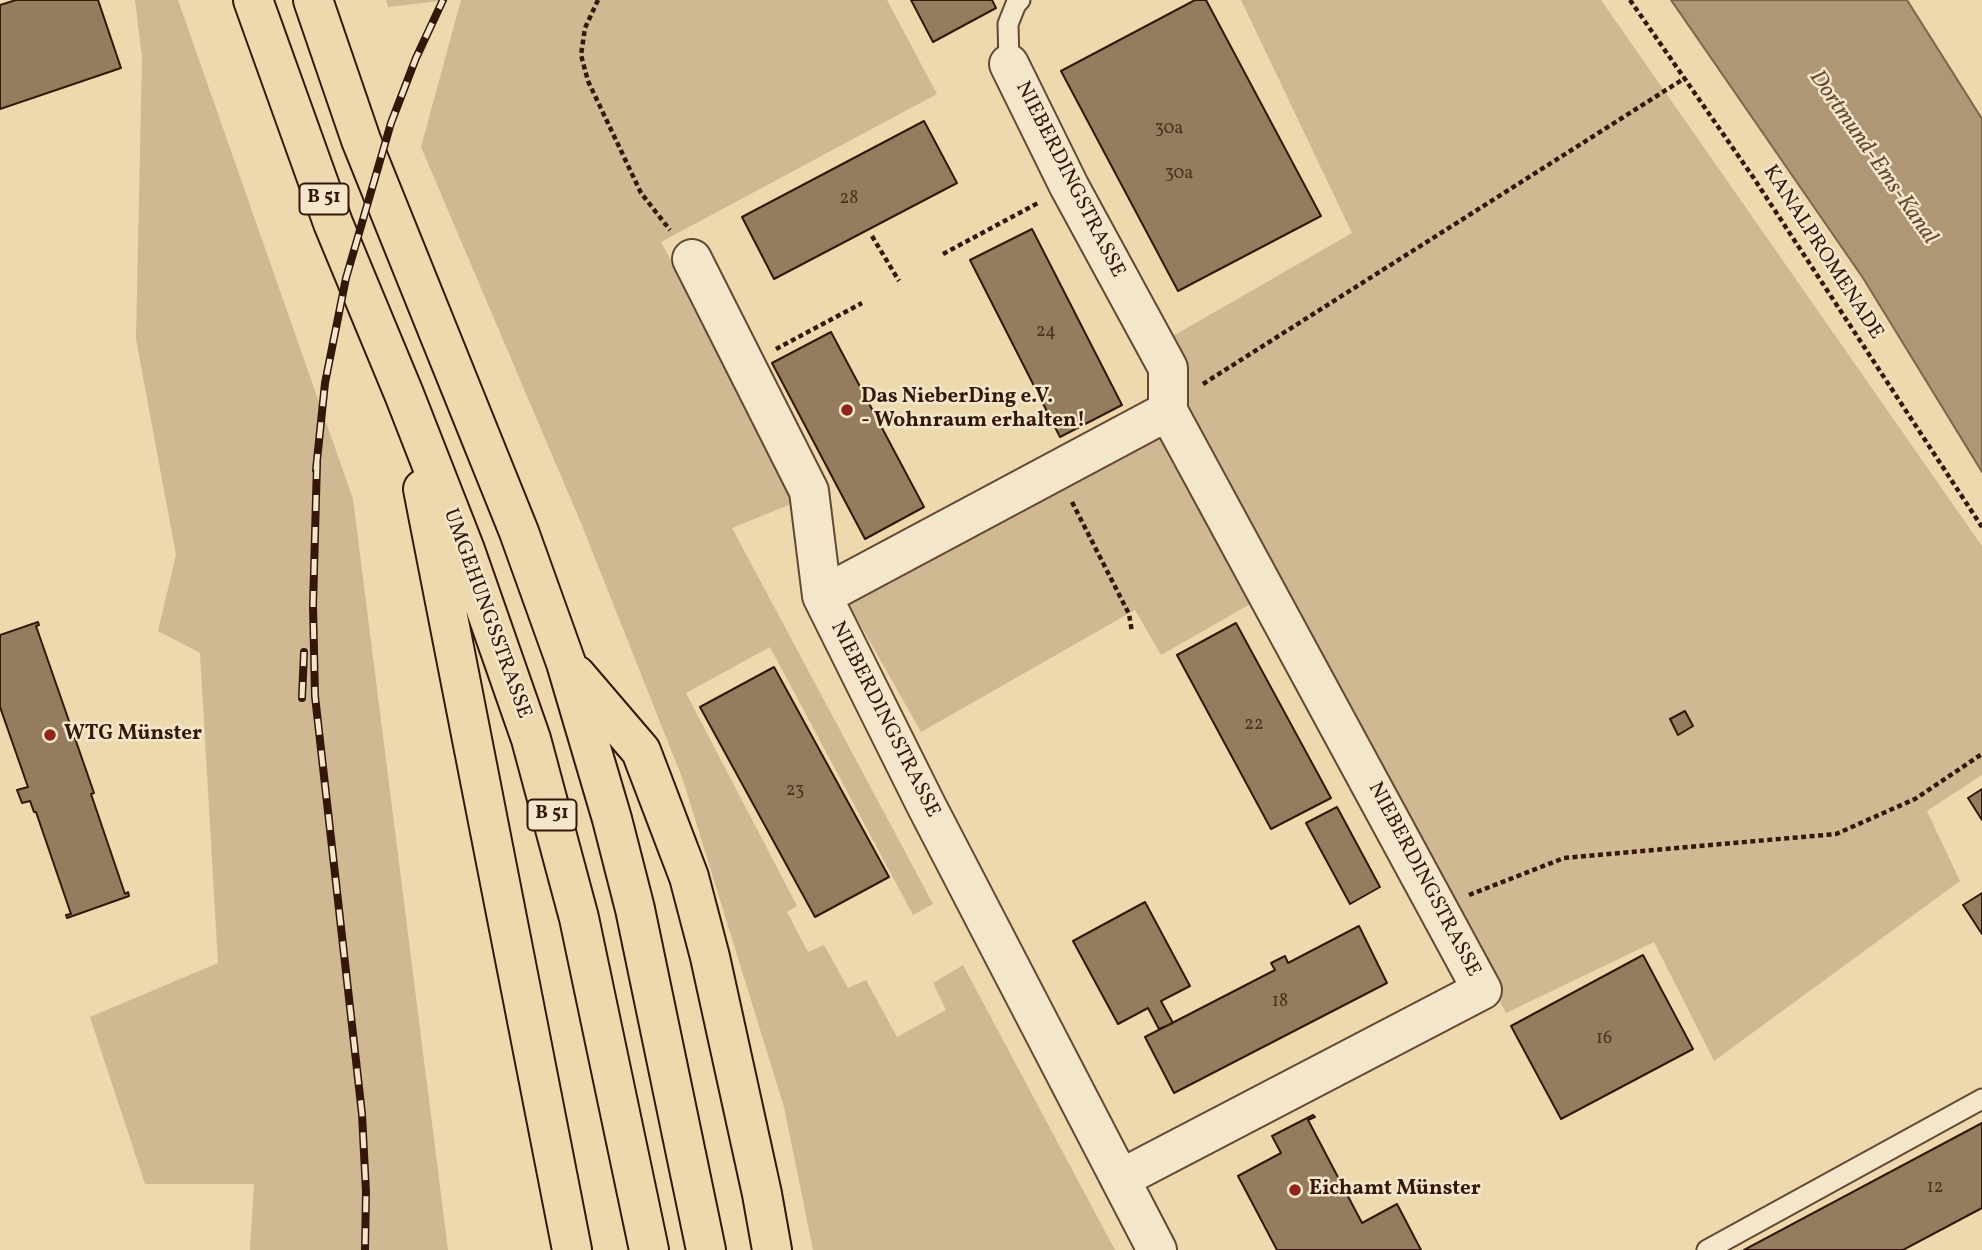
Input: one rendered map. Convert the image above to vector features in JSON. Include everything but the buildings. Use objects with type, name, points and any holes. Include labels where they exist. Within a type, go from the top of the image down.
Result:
[{"type":"highway","name":"UMGEHUNGSSTRASSE","points":[[253,0],[332,223],[466,550],[538,765],[585,944],[649,1250]]},
{"type":"highway","name":"B 51","points":[[313,0],[361,140],[488,454],[566,663],[612,819],[635,909],[706,1250]]},
{"type":"highway","name":"B 51","points":[[404,394],[572,1250]]},
{"type":"highway","name":"B 51","points":[[566,663],[641,751],[689,877],[716,984],[772,1250]]},
{"type":"street","name":"NIEBERDINGSTRASSE","points":[[1009,64],[1069,186],[1168,368],[1168,411],[1482,990],[1120,1179]]},
{"type":"street","name":"NIEBERDINGSTRASSE","points":[[692,259],[809,491],[822,596],[925,803],[1157,1250]]},
{"type":"street","name":"NIEBERDINGSTRASSE","points":[[822,596],[1168,411]]},
{"type":"lane","points":[[1009,64],[1008,24],[1020,0]]},
{"type":"lane","points":[[1707,1250],[1982,1100]]},
{"type":"path","points":[[598,0],[585,28],[581,55],[588,81],[641,193],[692,259]]},
{"type":"path","name":"KANALPROMENADE","points":[[1630,0],[1753,177],[1982,527]]},
{"type":"path","points":[[1202,384],[1685,78]]},
{"type":"path","points":[[943,254],[1069,186]]},
{"type":"path","points":[[872,236],[899,281]]},
{"type":"path","points":[[745,365],[862,303]]},
{"type":"path","points":[[1056,470],[1129,614],[1132,632]]},
{"type":"path","points":[[1438,907],[1564,858],[1836,834],[1915,799],[1982,754]]},
{"type":"shaded area","points":[[135,0],[178,0],[353,499],[448,1250],[250,1250],[254,1184],[145,1184],[90,1017],[218,963],[200,653],[158,631],[176,555],[136,339],[142,57]]},
{"type":"shaded area","points":[[386,0],[449,0],[388,7]]},
{"type":"shaded area","points":[[461,0],[887,0],[937,94],[661,242],[801,500],[732,528],[933,904],[913,915],[770,647],[686,693],[797,906],[787,912],[808,952],[824,945],[848,988],[866,980],[897,1037],[946,1010],[933,983],[963,965],[1115,1250],[813,1250],[784,1107],[683,780],[581,523],[421,147]]},
{"type":"shaded area","points":[[1241,0],[1601,0],[1982,546],[1982,775],[1927,811],[1960,881],[1714,1061],[1654,942],[1506,1013],[1182,413],[1166,340],[1352,233]]},
{"type":"shaded area","points":[[1164,425],[1261,598],[1161,655],[1135,610],[921,732],[848,603]]},
{"type":"water","name":"Dortmund-Ems-Kanal","points":[[1671,0],[1907,0],[1982,119],[1982,472],[1863,278]]},
{"type":"railway","points":[[316,470],[325,383],[346,278],[391,123],[416,58],[443,0]]},
{"type":"railway","points":[[317,463],[313,606],[315,696],[362,1114],[366,1192],[365,1250]]},
{"type":"railway","points":[[302,698],[304,652]]},
{"type":"place","name":"Das NieberDing e.V. - Wohnraum erhalten!","points":[[847,410]]},
{"type":"place","name":"WTG Münster","points":[[50,735]]},
{"type":"place","name":"Eichamt Münster","points":[[1295,1190]]}]
